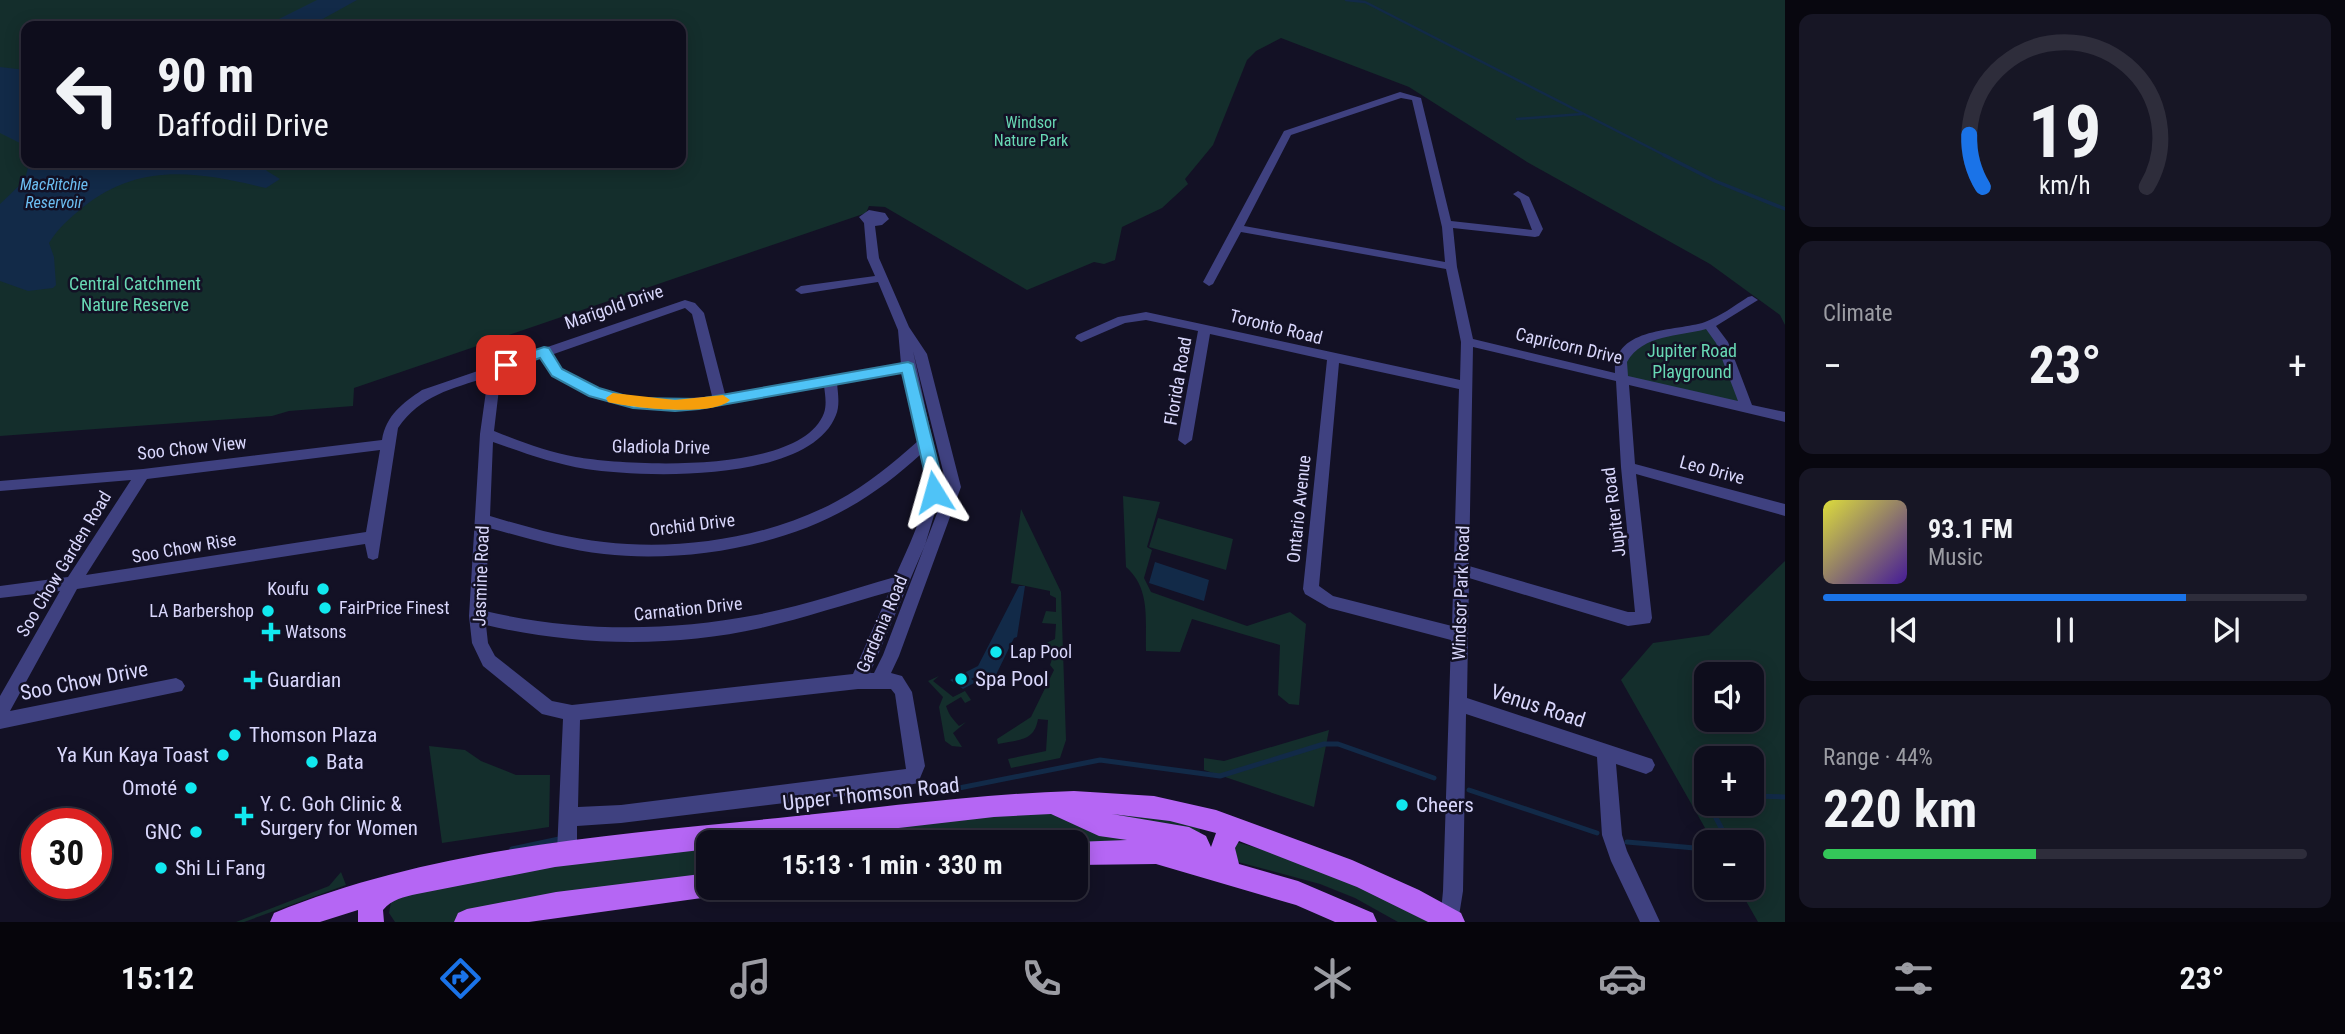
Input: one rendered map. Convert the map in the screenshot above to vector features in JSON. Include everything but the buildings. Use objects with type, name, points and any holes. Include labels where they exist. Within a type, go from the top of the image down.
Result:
[{"type":"main road","name":"Upper Thomson Road","points":[[283,922],[392,888],[567,852],[1016,804],[1093,802],[1156,807],[1236,828],[1385,886],[1450,921]]},
{"type":"main road","points":[[1055,804],[1099,824],[1189,839],[1199,844],[1204,864]]},
{"type":"main road","points":[[1230,872],[1222,844],[1236,828]]},
{"type":"main road","points":[[1088,853],[1156,852],[1204,864],[1298,893],[1364,922]]},
{"type":"main road","points":[[467,922],[556,904],[696,887]]},
{"type":"main road","points":[[371,922],[369,914],[375,899],[392,888]]},
{"type":"street","name":"Windsor Park Road","points":[[1209,282],[1287,133],[1404,95],[1419,100],[1446,224],[1451,267],[1467,342],[1453,891],[1450,921]]},
{"type":"street","points":[[1446,224],[1535,234],[1538,229],[1524,197],[1518,194]]},
{"type":"street","name":"Gardenia Road","points":[[869,223],[872,251],[904,330],[921,354],[954,487],[891,656],[879,680]]},
{"type":"street","points":[[1238,228],[1451,267]]},
{"type":"street","points":[[801,290],[883,278]]},
{"type":"street","name":"Jupiter Road","points":[[1462,570],[1629,619],[1644,618],[1646,611],[1620,377],[1625,350],[1664,332],[1709,325],[1752,300]]},
{"type":"street","name":"Marigold Drive","points":[[373,554],[373,537],[387,444],[397,418],[415,400],[427,393],[675,306],[691,306],[698,313],[720,400]]},
{"type":"street","name":"Toronto Road","points":[[1081,338],[1134,316],[1146,316],[1465,386]]},
{"type":"street","points":[[1709,325],[1722,342],[1747,408]]},
{"type":"street","name":"Florida Road","points":[[1185,440],[1205,328]]},
{"type":"street","name":"Gardenia Road","points":[[572,713],[858,681],[917,545],[934,492],[934,479],[908,367],[904,330]]},
{"type":"street","name":"Capricorn Drive","points":[[1467,342],[1785,418]]},
{"type":"street","points":[[544,352],[552,368],[563,377],[615,399],[675,406],[908,367]]},
{"type":"street","name":"Ontario Avenue","points":[[1333,359],[1311,589],[1329,601],[1460,635]]},
{"type":"street","name":"Jasmine Road","points":[[495,369],[487,434],[477,616],[480,643],[489,661],[548,708],[572,713]]},
{"type":"street","name":"Gladiola Drive","points":[[487,434],[530,452],[587,464],[677,470],[723,467],[792,450],[810,439],[828,418],[833,400],[830,381]]},
{"type":"street","name":"Orchid Drive","points":[[483,520],[538,535],[603,548],[642,551],[725,544],[813,519],[899,467],[925,443]]},
{"type":"street","name":"Soo Chow View","points":[[0,486],[142,474],[387,444]]},
{"type":"street","name":"Leo Drive","points":[[1628,467],[1785,510]]},
{"type":"street","name":"Soo Chow Garden Road","points":[[0,712],[72,584],[142,474]]},
{"type":"street","name":"Soo Chow Rise","points":[[0,592],[72,584],[373,537]]},
{"type":"street","name":"Carnation Drive","points":[[477,616],[515,627],[547,631],[617,635],[659,634],[757,621],[900,582]]},
{"type":"street","points":[[569,817],[621,814],[912,777],[916,766],[903,692],[896,681],[858,681]]},
{"type":"street","name":"Soo Chow Drive","points":[[0,721],[176,687]]},
{"type":"street","name":"Venus Road","points":[[1457,703],[1646,765]]},
{"type":"street","points":[[567,852],[572,713]]},
{"type":"street","points":[[1606,752],[1612,835],[1618,854],[1650,922]]},
{"type":"green space","points":[[0,0],[1785,0],[1785,325],[1780,315],[1710,264],[1527,162],[1409,87],[1281,38],[1256,51],[1247,60],[1213,145],[1185,179],[1188,184],[1162,208],[1122,227],[1115,260],[1104,264],[1094,262],[1027,290],[885,207],[869,206],[866,213],[354,388],[353,406],[289,411],[272,416],[0,436]]},
{"type":"green space","name":"Jupiter Road Playground","points":[[1709,325],[1747,408],[1620,377],[1634,344]]},
{"type":"green space","points":[[1123,496],[1160,502],[1147,547],[1152,550],[1144,578],[1151,592],[1247,626],[1290,612],[1306,624],[1299,705],[1289,704],[1278,695],[1280,645],[1192,619],[1180,652],[1146,651],[1143,595],[1140,585],[1126,567]]},
{"type":"green space","points":[[1021,509],[1061,592],[1066,740],[1060,758],[1011,768],[1008,759],[1046,751],[1048,720],[1038,719],[1033,732],[1024,738],[998,744],[997,739],[1031,717],[1054,670],[1050,665],[1054,653],[1044,648],[1044,644],[1055,639],[1056,624],[1042,623],[1046,611],[1056,612],[1056,598],[1050,595],[1050,591],[1011,583]]},
{"type":"green space","points":[[1158,518],[1233,539],[1226,570],[1149,547]]},
{"type":"green space","points":[[1785,561],[1785,922],[1758,922],[1745,900],[1764,900],[1764,830],[1706,830],[1698,816],[1764,816],[1764,746],[1694,746],[1694,809],[1621,680],[1653,643],[1709,635]]},
{"type":"green space","points":[[939,676],[933,681],[953,697],[965,691],[971,700],[965,703],[961,697],[946,706],[959,726],[966,722],[953,733],[962,747],[952,746],[945,741],[939,707],[943,697],[928,681]]},
{"type":"green space","points":[[1329,730],[1314,807],[1204,770],[1204,758],[1224,761]]},
{"type":"green space","points":[[429,746],[465,750],[481,761],[516,775],[550,775],[549,827],[442,843]]},
{"type":"green space","points":[[1016,804],[1198,816],[1204,864],[1088,854],[1088,830],[773,830]]},
{"type":"green space","points":[[696,838],[696,887],[556,904],[454,922],[395,922],[389,913],[392,897],[567,852]]},
{"type":"green space","points":[[1233,841],[1328,869],[1430,922],[1398,922],[1355,898],[1320,884],[1238,862]]},
{"type":"green space","points":[[341,872],[346,885],[244,922],[236,922],[329,886]]},
{"type":"water","points":[[317,0],[357,0],[319,21],[275,21]]},
{"type":"water","name":"MacRitchie Reservoir","points":[[0,67],[21,69],[21,144],[0,133]]},
{"type":"water","name":"MacRitchie Reservoir","points":[[28,168],[264,168],[280,179],[266,188],[217,178],[171,174],[126,183],[104,193],[82,208],[60,228],[49,243],[54,257],[56,285],[53,288],[28,291],[0,281],[0,204],[25,180]]},
{"type":"water","points":[[1155,562],[1209,580],[1204,601],[1149,583]]},
{"type":"water","points":[[1019,586],[1025,586],[1017,637],[1014,638],[992,683],[978,675],[971,679],[976,682],[963,689],[950,680],[978,666]]},
{"type":"waterway","points":[[1346,0],[1365,2],[1668,157]]},
{"type":"waterway","points":[[1517,119],[1582,114]]},
{"type":"waterway","points":[[1664,155],[1715,181],[1785,209]]},
{"type":"waterway","points":[[939,792],[1100,760],[1220,776],[1324,744],[1338,744],[1434,778]]},
{"type":"waterway","points":[[1469,790],[1597,833]]},
{"type":"waterway","points":[[1764,796],[1785,797]]},
{"type":"waterway","points":[[1715,816],[1722,830]]},
{"type":"waterway","points":[[512,849],[559,839]]},
{"type":"waterway","points":[[1627,842],[1694,848]]},
{"type":"slow traffic","points":[[613,398],[633,403],[675,406],[723,400]]},
{"type":"place","name":"Koufu","points":[[323,589]]},
{"type":"place","name":"FairPrice Finest","points":[[325,608]]},
{"type":"place","name":"LA Barbershop","points":[[268,611]]},
{"type":"place","name":"Watsons","points":[[271,632]]},
{"type":"place","name":"Lap Pool","points":[[996,652]]},
{"type":"place","name":"Spa Pool","points":[[961,679]]},
{"type":"place","name":"Guardian","points":[[253,680]]},
{"type":"place","name":"Thomson Plaza","points":[[235,735]]},
{"type":"place","name":"Ya Kun Kaya Toast","points":[[223,755]]},
{"type":"place","name":"Bata","points":[[312,762]]},
{"type":"place","name":"Omoté","points":[[191,788]]},
{"type":"place","name":"Cheers","points":[[1402,805]]},
{"type":"place","name":"Y. C. Goh Clinic & Surgery for Women","points":[[244,816]]},
{"type":"place","name":"GNC","points":[[196,832]]},
{"type":"place","name":"Shi Li Fang","points":[[161,868]]},
{"type":"route","points":[[506,365],[544,352],[557,373],[594,392],[633,403],[675,406],[908,367],[934,479],[934,492]]},
{"type":"park label","name":"Windsor Nature Park","points":[[1031,131]]},
{"type":"park label","name":"Central Catchment Nature Reserve","points":[[135,294]]}]
